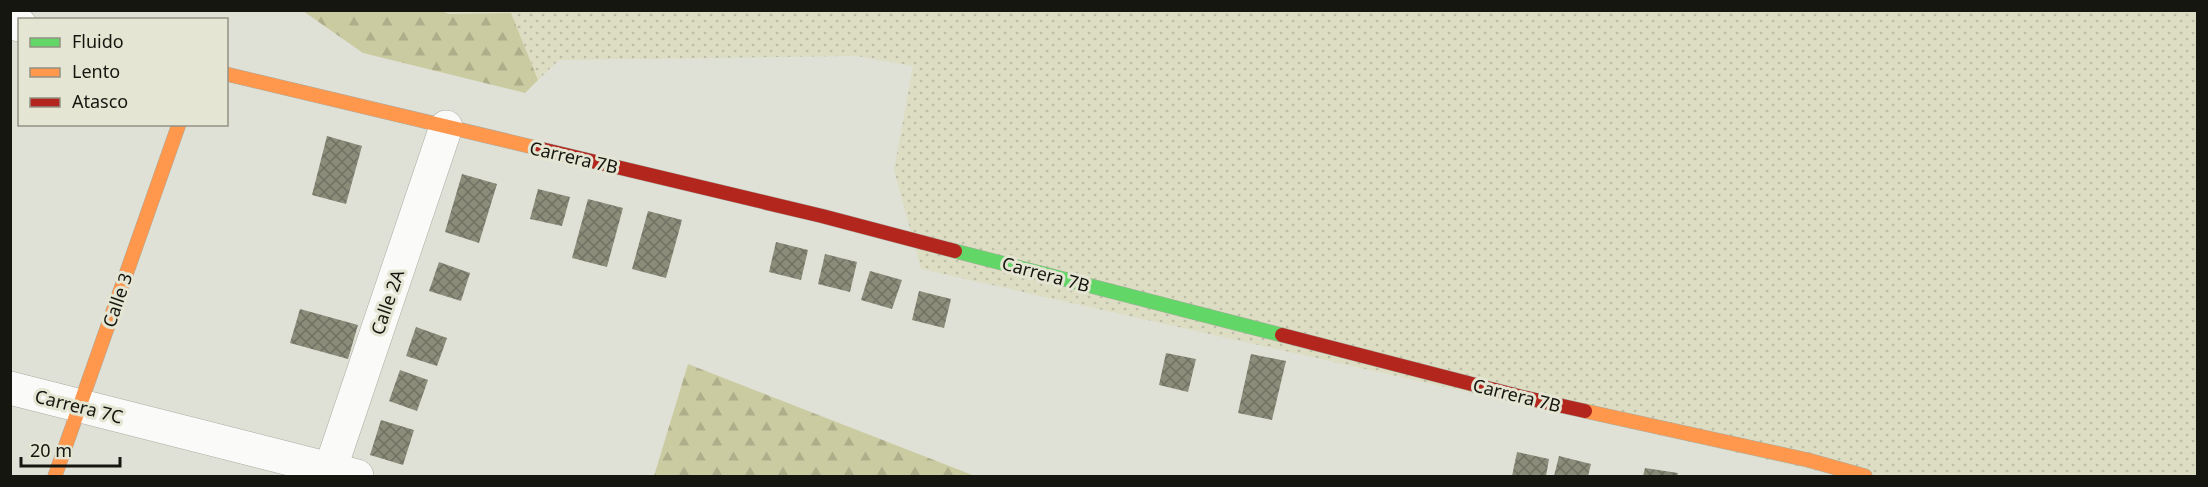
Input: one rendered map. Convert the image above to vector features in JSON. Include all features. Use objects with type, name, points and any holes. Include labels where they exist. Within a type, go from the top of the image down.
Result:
[{"type":"street","name":"Carrera 7B","points":[[228,74],[822,216],[1522,397],[1808,460],[1865,477]]},
{"type":"street","name":"Calle 3","points":[[55,477],[178,126]]},
{"type":"street","name":"Calle 2A","points":[[339,474],[446,127]]},
{"type":"street","name":"Carrera 7C","points":[[10,388],[339,474]]},
{"type":"green space","points":[[441,10],[448,14],[511,13],[538,80],[525,93],[363,53],[303,11]]},
{"type":"green space","points":[[442,11],[2197,11],[2197,476],[1840,476],[921,269],[894,170],[913,66],[857,56],[559,60],[538,80],[511,13],[448,14]]},
{"type":"green space","points":[[688,364],[975,476],[654,476]]},
{"type":"building","points":[[327,136],[362,146],[346,204],[312,195]]},
{"type":"building","points":[[462,174],[497,184],[479,243],[445,232]]},
{"type":"building","points":[[538,189],[570,197],[562,226],[530,219]]},
{"type":"building","points":[[588,199],[623,208],[607,267],[572,258]]},
{"type":"building","points":[[648,211],[682,220],[666,278],[632,269]]},
{"type":"building","points":[[776,242],[808,250],[801,280],[769,272]]},
{"type":"building","points":[[825,254],[857,262],[850,292],[818,284]]},
{"type":"building","points":[[439,262],[470,273],[461,301],[429,291]]},
{"type":"building","points":[[870,271],[902,280],[892,309],[861,300]]},
{"type":"building","points":[[919,291],[951,299],[944,328],[912,320]]},
{"type":"building","points":[[300,309],[358,325],[348,359],[290,343]]},
{"type":"building","points":[[416,327],[447,338],[437,366],[406,356]]},
{"type":"building","points":[[1166,353],[1196,359],[1188,392],[1159,385]]},
{"type":"building","points":[[1251,354],[1286,361],[1272,420],[1238,413]]},
{"type":"building","points":[[400,370],[428,380],[417,411],[389,401]]},
{"type":"building","points":[[381,420],[414,430],[403,465],[370,455]]},
{"type":"building","points":[[1517,452],[1549,459],[1546,476],[1512,476]]},
{"type":"building","points":[[1559,456],[1591,464],[1588,476],[1554,476]]},
{"type":"building","points":[[1645,468],[1678,473],[1677,476],[1643,476]]},
{"type":"traffic: fast","points":[[955,251],[1282,335]]},
{"type":"traffic: slow","points":[[228,74],[537,148]]},
{"type":"traffic: slow","points":[[55,476],[178,126]]},
{"type":"traffic: slow","points":[[1585,411],[1808,460],[1865,476]]},
{"type":"traffic: jam","points":[[537,148],[822,216],[955,251]]},
{"type":"traffic: jam","points":[[1282,335],[1585,411]]}]
